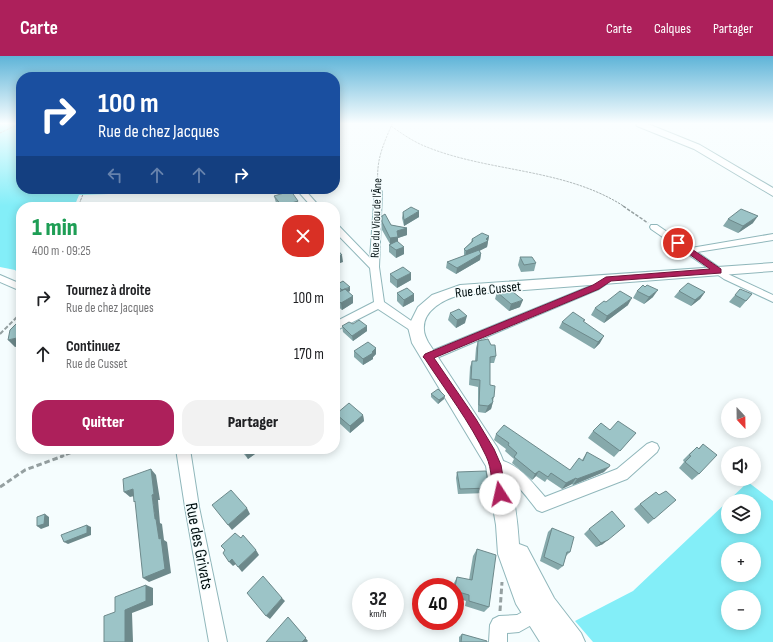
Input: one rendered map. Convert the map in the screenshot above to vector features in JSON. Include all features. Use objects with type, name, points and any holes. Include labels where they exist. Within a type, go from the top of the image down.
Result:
[{"type":"street","points":[[704,151],[773,193]]},
{"type":"street","name":"Rue du Viou de l'Âne","points":[[378,192],[374,267],[379,304]]},
{"type":"street","points":[[304,194],[312,202]]},
{"type":"street","points":[[654,227],[718,271],[773,299]]},
{"type":"street","points":[[340,232],[374,267]]},
{"type":"street","points":[[689,251],[773,237]]},
{"type":"street","name":"Rue de Cusset","points":[[416,330],[418,320],[423,309],[434,300],[447,293],[476,288],[773,267]]},
{"type":"street","points":[[0,278],[16,286]]},
{"type":"street","points":[[428,357],[596,287],[609,279]]},
{"type":"street","points":[[340,324],[379,304],[416,330],[428,357],[472,422],[496,465],[506,525],[509,554],[524,596],[549,627],[567,642]]},
{"type":"street","points":[[496,465],[502,465],[521,480],[542,505],[622,474],[652,448]]},
{"type":"street","name":"Rue des Grivats","points":[[184,454],[192,507],[218,642]]},
{"type":"street","points":[[498,642],[499,625],[519,622],[549,627],[572,642]]},
{"type":"path","name":"Rue du Viou de l'Âne","points":[[378,192],[377,170],[381,151]]},
{"type":"path","points":[[440,151],[530,172],[597,193],[618,203],[654,227]]},
{"type":"path","points":[[0,334],[16,318]]},
{"type":"path","points":[[0,487],[26,470],[69,454]]},
{"type":"shaded area","points":[[0,151],[16,151],[16,194],[108,194],[79,195],[76,202],[16,202],[16,271],[0,267]]},
{"type":"shaded area","points":[[744,486],[753,486],[773,501],[773,642],[593,642],[575,621],[633,591],[721,508],[721,534],[761,534],[761,494],[735,494]]},
{"type":"building","points":[[281,194],[293,194],[298,201],[279,202],[274,196]]},
{"type":"building","points":[[411,207],[419,211],[404,220],[403,212]]},
{"type":"building","points":[[741,209],[758,216],[743,226],[728,219]]},
{"type":"building","points":[[385,214],[391,225],[407,228],[397,231],[398,237],[390,238],[382,222],[382,216]]},
{"type":"building","points":[[482,233],[489,236],[486,239],[488,241],[466,251],[464,249],[473,241],[472,239]]},
{"type":"building","points":[[397,241],[404,247],[396,250],[389,245]]},
{"type":"building","points":[[479,250],[481,254],[457,268],[447,262]]},
{"type":"building","points":[[520,257],[532,257],[536,263],[524,265]]},
{"type":"building","points":[[403,267],[411,273],[397,280],[390,274]]},
{"type":"building","points":[[343,281],[350,287],[342,290],[340,288],[340,283]]},
{"type":"building","points":[[688,283],[705,292],[695,300],[679,291]]},
{"type":"building","points":[[643,285],[645,287],[647,285],[658,290],[649,297],[637,291]]},
{"type":"building","points":[[407,288],[414,294],[404,300],[397,293]]},
{"type":"building","points":[[508,288],[523,300],[511,304],[497,292]]},
{"type":"building","points":[[345,289],[353,296],[341,303],[340,292]]},
{"type":"building","points":[[740,289],[752,294],[746,301],[735,295]]},
{"type":"building","points":[[620,291],[632,298],[607,316],[595,308],[604,301],[606,302]]},
{"type":"building","points":[[459,309],[467,316],[457,320],[450,313]]},
{"type":"building","points":[[573,312],[604,336],[598,342],[562,322]]},
{"type":"building","points":[[359,320],[367,326],[352,336],[342,326],[349,322],[353,324]]},
{"type":"building","points":[[16,324],[16,338],[8,340],[10,330]]},
{"type":"building","points":[[488,339],[491,345],[495,345],[496,356],[490,357],[490,385],[495,386],[494,397],[492,398],[493,402],[488,406],[479,405],[480,380],[471,379],[472,361],[477,361],[478,341]]},
{"type":"building","points":[[368,342],[376,348],[372,352],[373,353],[363,359],[354,351]]},
{"type":"building","points":[[438,389],[445,396],[439,400],[431,394]]},
{"type":"building","points":[[349,403],[363,415],[350,426],[340,417],[340,411]]},
{"type":"building","points":[[618,421],[636,433],[620,451],[593,431],[601,423],[610,430]]},
{"type":"building","points":[[504,425],[570,470],[579,458],[583,461],[587,452],[610,465],[609,467],[566,483],[551,473],[548,477],[539,471],[535,474],[514,457],[517,453],[508,445],[509,443],[496,434]]},
{"type":"building","points":[[703,444],[717,455],[699,474],[685,462],[691,456],[689,455],[697,447],[699,449]]},
{"type":"building","points":[[151,469],[155,519],[159,539],[161,538],[165,569],[143,578],[133,489],[124,492],[123,479]]},
{"type":"building","points":[[486,471],[489,488],[460,489],[457,472]]},
{"type":"building","points":[[231,490],[247,508],[228,525],[212,505]]},
{"type":"building","points":[[666,491],[676,500],[654,519],[640,504],[656,492],[659,495]]},
{"type":"building","points":[[612,511],[625,526],[608,540],[601,543],[589,529]]},
{"type":"building","points":[[45,514],[44,524],[37,526],[37,517]]},
{"type":"building","points":[[87,525],[87,533],[64,542],[61,535]]},
{"type":"building","points":[[552,528],[574,537],[570,552],[567,552],[563,566],[544,557]]},
{"type":"building","points":[[235,533],[241,538],[243,535],[256,550],[238,567],[232,559],[229,562],[223,553],[225,550],[221,546]]},
{"type":"building","points":[[477,549],[496,555],[489,607],[469,601],[469,595],[464,594],[464,578],[472,580]]},
{"type":"building","points":[[263,576],[282,598],[266,616],[247,593]]},
{"type":"building","points":[[146,585],[146,601],[125,610],[125,642],[104,642],[104,616],[115,612],[115,597]]},
{"type":"building","points":[[288,617],[306,638],[302,642],[266,642]]},
{"type":"building","points":[[462,634],[487,641],[487,642],[461,642]]},
{"type":"route","points":[[500,494],[496,465],[490,452],[472,422],[428,357],[596,287],[609,279],[718,271],[678,243]]}]
